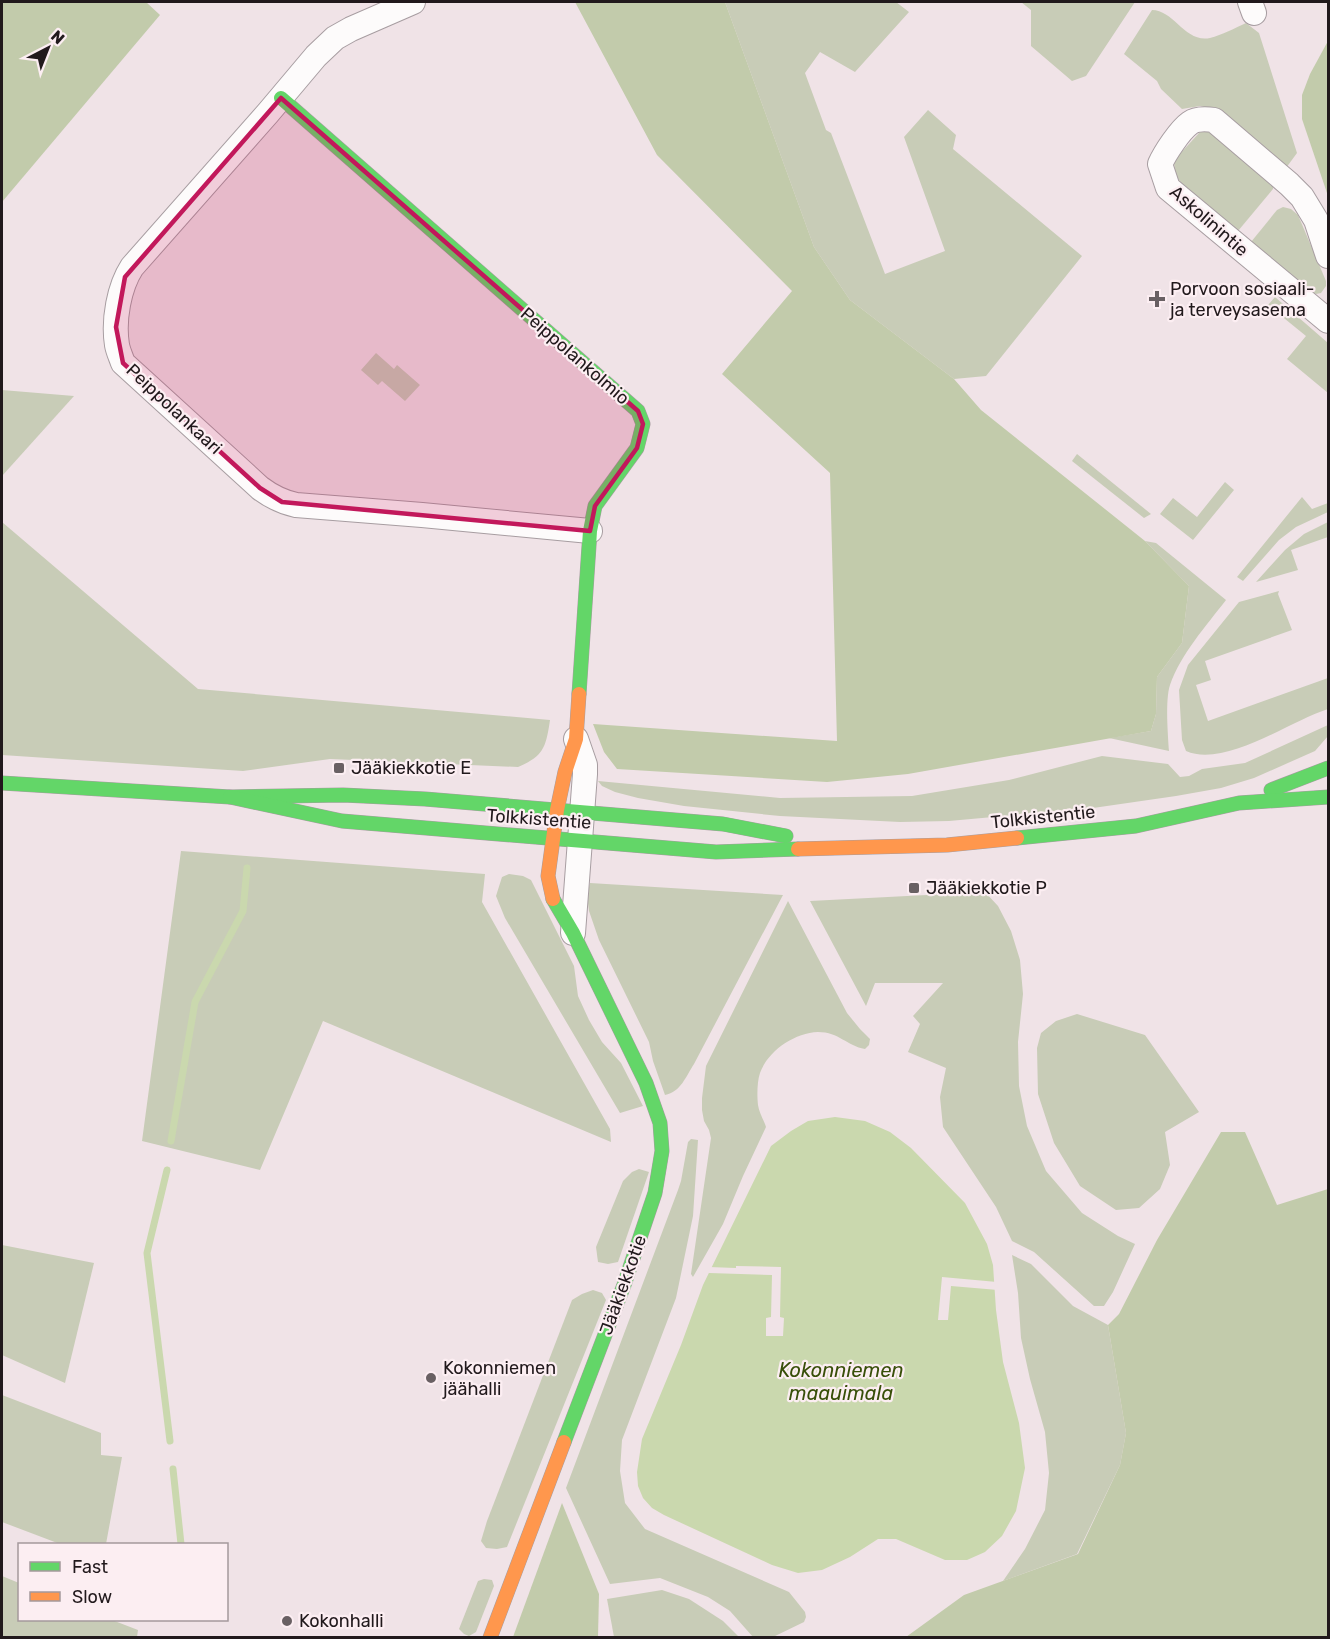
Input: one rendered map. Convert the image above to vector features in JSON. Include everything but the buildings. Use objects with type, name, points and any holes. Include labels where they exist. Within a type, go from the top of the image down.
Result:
[{"type":"street","name":"Peippolankaari","points":[[413,2],[335,38],[316,56],[132,267],[125,277],[121,290],[116,327],[117,346],[123,363],[260,488],[282,502],[590,531]]},
{"type":"street","name":"Peippolankolmio","points":[[281,98],[638,411],[643,424],[637,448],[596,506],[590,531],[576,739],[567,761],[557,810]]},
{"type":"street","name":"Askolinintie","points":[[1329,256],[1316,220],[1302,197],[1289,183],[1215,120],[1205,119],[1191,122],[1166,151],[1160,164],[1168,188],[1329,321]]},
{"type":"street","name":"Peippolankolmio","points":[[576,739],[585,765],[582,812]]},
{"type":"street","name":"Tolkkistentie","points":[[1239,803],[1329,768]]},
{"type":"street","name":"Tolkkistentie","points":[[2,783],[230,797],[343,795],[425,799],[723,824],[848,847]]},
{"type":"street","name":"Tolkkistentie","points":[[230,797],[342,821],[716,852],[947,845],[1136,826],[1239,803],[1329,796]]},
{"type":"street","name":"Jääkiekkotie","points":[[489,1638],[624,1285],[656,1193],[662,1151],[660,1124],[646,1083],[573,933],[554,900],[548,876],[557,810]]},
{"type":"street","points":[[573,933],[582,812]]},
{"type":"highlighted area","points":[[281,98],[638,411],[643,424],[637,448],[595,506],[590,531],[282,502],[260,488],[123,363],[116,327],[125,277]]},
{"type":"shaded area","points":[[2,2],[146,2],[160,15],[2,202]]},
{"type":"shaded area","points":[[575,2],[725,2],[814,247],[850,300],[954,379],[981,410],[1145,541],[1189,586],[1182,643],[1157,677],[1156,714],[1151,731],[908,774],[827,782],[617,769],[604,752],[593,724],[837,741],[830,473],[722,374],[792,291],[657,155]]},
{"type":"shaded area","points":[[725,2],[896,2],[909,12],[855,72],[820,52],[805,73],[826,130],[831,133],[885,274],[945,251],[904,137],[928,110],[956,135],[953,149],[1082,256],[986,376],[954,379],[850,300],[814,247]]},
{"type":"shaded area","points":[[1021,2],[1135,2],[1086,76],[1072,81],[1031,46],[1031,10]]},
{"type":"shaded area","points":[[1152,10],[1167,15],[1193,36],[1201,38],[1215,37],[1246,23],[1259,33],[1297,153],[1286,168],[1223,112],[1200,106],[1182,109],[1161,89],[1157,81],[1124,54]]},
{"type":"shaded area","points":[[1328,41],[1328,196],[1302,119],[1302,95],[1310,74]]},
{"type":"shaded area","points":[[1209,130],[1273,186],[1273,189],[1238,231],[1183,186],[1175,174],[1174,162],[1177,157],[1200,132]]},
{"type":"shaded area","points":[[1283,207],[1291,209],[1298,215],[1326,281],[1326,286],[1321,293],[1311,292],[1251,242],[1277,210]]},
{"type":"shaded area","points":[[1275,297],[1328,343],[1328,393],[1287,359],[1306,336],[1268,305]]},
{"type":"shaded area","points":[[376,353],[394,369],[397,365],[420,385],[405,401],[382,381],[378,385],[361,370]]},
{"type":"shaded area","points":[[2,390],[74,396],[2,476]]},
{"type":"shaded area","points":[[1077,454],[1151,514],[1144,518],[1072,461]]},
{"type":"shaded area","points":[[1225,482],[1234,490],[1193,540],[1160,514],[1173,498],[1197,517]]},
{"type":"shaded area","points":[[1302,497],[1312,509],[1328,503],[1328,512],[1296,527],[1279,540],[1243,581],[1237,577]]},
{"type":"shaded area","points":[[2,522],[198,689],[550,720],[545,744],[533,759],[518,767],[330,759],[243,771],[2,755]]},
{"type":"shaded area","points":[[1328,522],[1328,537],[1291,550],[1298,570],[1256,582],[1285,550],[1304,534]]},
{"type":"shaded area","points":[[1145,541],[1156,543],[1226,600],[1187,651],[1170,685],[1167,708],[1169,751],[1109,738],[1151,731],[1156,714],[1157,677],[1182,643],[1189,586]]},
{"type":"shaded area","points":[[1279,591],[1278,594],[1292,630],[1205,661],[1211,680],[1196,685],[1208,721],[1328,678],[1328,709],[1238,748],[1202,755],[1186,751],[1182,740],[1179,690],[1188,665],[1239,602]]},
{"type":"shaded area","points":[[1328,725],[1328,736],[1315,751],[1254,778],[1221,788],[1093,808],[949,821],[900,822],[780,816],[684,806],[615,792],[602,786],[598,781],[780,798],[912,796],[1009,780],[1102,756],[1168,764],[1180,777],[1189,776],[1202,769],[1245,763]]},
{"type":"shaded area","points":[[181,851],[485,874],[482,902],[610,1129],[611,1142],[323,1021],[260,1170],[142,1141]]},
{"type":"shaded area","points":[[509,874],[531,880],[574,966],[578,996],[589,1020],[602,1042],[621,1063],[643,1106],[620,1113],[505,918],[496,896],[502,877]]},
{"type":"shaded area","points":[[590,883],[783,895],[694,1064],[683,1083],[671,1093],[665,1095],[649,1042],[599,940],[589,911],[587,896]]},
{"type":"shaded area","points":[[985,892],[998,906],[1011,931],[1020,960],[1023,994],[1018,1042],[1019,1086],[1027,1126],[1046,1171],[1082,1213],[1135,1244],[1104,1306],[1094,1306],[1034,1252],[1012,1241],[996,1207],[943,1127],[940,1097],[946,1068],[908,1052],[920,1024],[913,1016],[943,983],[875,983],[866,1006],[810,901]]},
{"type":"shaded area","points":[[788,901],[847,1013],[870,1039],[869,1045],[865,1049],[832,1034],[809,1033],[791,1040],[769,1057],[758,1081],[759,1108],[766,1127],[723,1224],[693,1277],[691,1274],[711,1138],[702,1110],[706,1066]]},
{"type":"shaded area","points":[[1077,1014],[1145,1035],[1199,1112],[1165,1132],[1170,1165],[1160,1189],[1139,1208],[1116,1210],[1080,1186],[1054,1143],[1038,1094],[1037,1048],[1041,1033],[1056,1021]]},
{"type":"shaded area","points":[[1221,1132],[1245,1132],[1277,1205],[1328,1189],[1328,1637],[906,1637],[964,1595],[1078,1554],[1120,1465],[1126,1433],[1108,1325],[1119,1314],[1157,1240]]},
{"type":"shaded area","points":[[691,1139],[698,1140],[693,1216],[676,1298],[622,1440],[620,1471],[625,1503],[645,1529],[789,1592],[805,1612],[806,1617],[804,1622],[773,1637],[753,1637],[730,1611],[708,1597],[660,1578],[610,1584],[566,1488],[678,1190],[688,1142]]},
{"type":"shaded area","points":[[639,1169],[649,1172],[618,1262],[608,1264],[598,1262],[596,1247],[623,1181]]},
{"type":"shaded area","points":[[2,1245],[94,1263],[65,1383],[2,1355]]},
{"type":"shaded area","points":[[1012,1255],[1031,1264],[1073,1306],[1108,1325],[1126,1433],[1120,1465],[1077,1554],[1003,1581],[1025,1549],[1045,1510],[1049,1473],[1045,1432],[1021,1338],[1018,1293]]},
{"type":"shaded area","points":[[593,1290],[602,1293],[606,1300],[507,1547],[486,1548],[481,1541],[487,1521],[572,1300]]},
{"type":"shaded area","points":[[2,1395],[101,1433],[101,1455],[122,1457],[106,1543],[57,1543],[2,1522]]},
{"type":"shaded area","points":[[562,1503],[599,1594],[598,1637],[513,1637]]},
{"type":"shaded area","points":[[2,1576],[18,1583],[18,1621],[115,1621],[138,1630],[137,1637],[2,1637]]},
{"type":"shaded area","points":[[492,1580],[494,1586],[476,1632],[469,1636],[459,1629],[478,1581]]},
{"type":"shaded area","points":[[662,1590],[689,1599],[723,1621],[739,1637],[614,1637],[607,1599]]},
{"type":"water","name":"Kokonniemen maauimala","points":[[835,1117],[865,1121],[890,1132],[911,1148],[965,1203],[987,1244],[993,1265],[1003,1362],[1019,1423],[1025,1468],[1016,1511],[1002,1536],[985,1552],[967,1560],[945,1560],[896,1539],[878,1539],[850,1557],[822,1570],[798,1573],[772,1565],[664,1515],[652,1508],[643,1498],[638,1486],[637,1472],[642,1439],[703,1285],[771,1146],[808,1121]]},
{"type":"pier","points":[[736,1266],[781,1267],[780,1317],[784,1318],[783,1336],[766,1336],[766,1318],[771,1317],[772,1275],[709,1273],[709,1267],[736,1268]]},
{"type":"pier","points":[[942,1277],[997,1282],[998,1290],[951,1286],[948,1320],[938,1320]]},
{"type":"waterway","points":[[171,1141],[195,1002],[243,911],[247,868]]},
{"type":"waterway","points":[[167,1170],[147,1253],[170,1441]]},
{"type":"waterway","points":[[173,1469],[181,1543]]},
{"type":"traffic: fast","points":[[281,98],[638,411],[643,424],[637,448],[595,506],[590,531],[579,694]]},
{"type":"traffic: fast","points":[[1271,790],[1328,768]]},
{"type":"traffic: fast","points":[[2,783],[230,797],[343,795],[425,799],[723,824],[786,836]]},
{"type":"traffic: fast","points":[[230,797],[342,821],[716,852],[798,849]]},
{"type":"traffic: fast","points":[[1017,838],[1136,826],[1239,803],[1328,797]]},
{"type":"traffic: fast","points":[[553,899],[573,933],[646,1083],[660,1123],[662,1151],[655,1193],[624,1285],[564,1442]]},
{"type":"traffic: slow","points":[[553,899],[548,876],[557,810],[565,772],[576,739],[579,694]]},
{"type":"traffic: slow","points":[[798,849],[947,845],[1017,838]]},
{"type":"traffic: slow","points":[[490,1638],[564,1442]]},
{"type":"place","name":"Porvoon sosiaali- ja terveysasema","points":[[1157,299]]},
{"type":"place","name":"Jääkiekkotie E","points":[[339,768]]},
{"type":"place","name":"Jääkiekkotie P","points":[[914,888]]},
{"type":"place","name":"Kokonniemen jäähalli","points":[[431,1378]]},
{"type":"place","name":"Kokonhalli","points":[[287,1621]]}]
